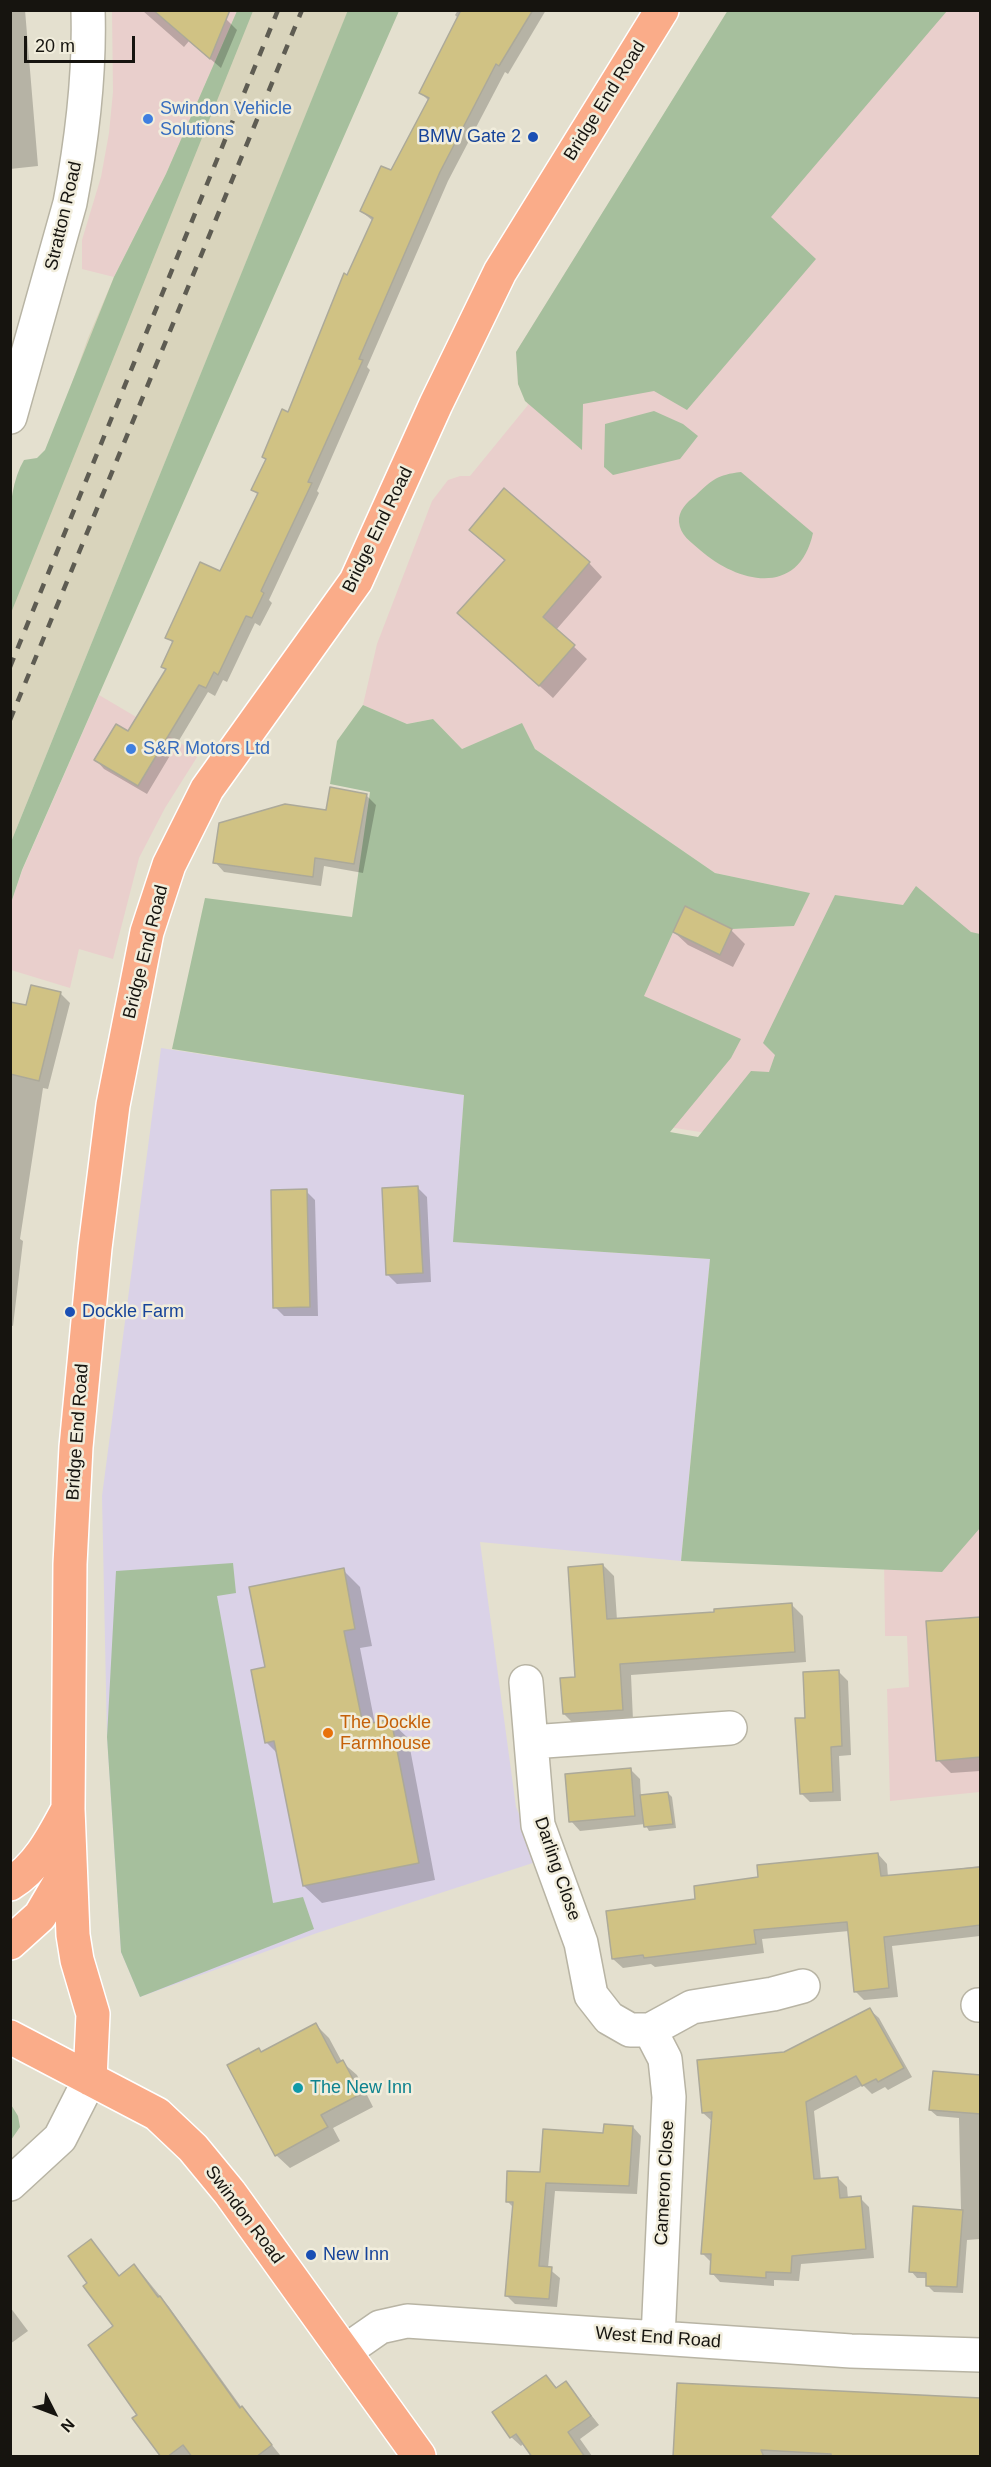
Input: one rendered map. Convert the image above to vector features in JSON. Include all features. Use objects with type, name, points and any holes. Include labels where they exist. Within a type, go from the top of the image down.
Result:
[{"type":"main road","name":"Bridge End Road","points":[[90,2079],[93,2014],[75,1948],[70,1865],[68,1809],[70,1564],[83,1356],[119,1070],[138,973],[157,898],[181,839],[207,789],[356,581],[436,404],[500,273],[662,10]]},
{"type":"main road","name":"Bridge End Road","points":[[10,1884],[38,1860],[68,1809]]},
{"type":"main road","points":[[10,1943],[40,1916],[70,1865]]},
{"type":"main road","name":"Swindon Road","points":[[10,2037],[157,2114],[193,2148],[230,2193],[419,2457]]},
{"type":"street","name":"Stratton Road","points":[[10,417],[70,203],[77,167],[87,67],[88,10]]},
{"type":"street","name":"Darling Close","points":[[526,1683],[538,1825],[581,1943],[591,1995],[602,2011],[621,2026],[630,2030],[650,2031]]},
{"type":"street","points":[[531,1742],[730,1728]]},
{"type":"street","points":[[650,2031],[693,2007],[749,1999],[803,1986]]},
{"type":"street","name":"Cameron Close","points":[[650,2031],[665,2059],[669,2097],[658,2338]]},
{"type":"street","points":[[10,2184],[60,2138],[90,2079]]},
{"type":"street","name":"West End Road","points":[[344,2352],[380,2327],[407,2321],[851,2351],[981,2355]]},
{"type":"shaded area","points":[[112,11],[237,11],[166,174],[114,277],[82,269],[82,240],[101,177],[109,133],[113,92]]},
{"type":"shaded area","points":[[237,11],[348,11],[11,842],[11,555],[88,338],[114,277],[166,174]]},
{"type":"shaded area","points":[[728,11],[980,11],[980,1792],[890,1801],[887,1689],[909,1687],[907,1636],[885,1636],[879,1160],[464,1095],[677,900],[732,929],[794,926],[809,893],[715,873],[535,749],[522,724],[462,749],[433,719],[407,724],[363,705],[377,644],[432,501],[448,480],[470,476],[528,405],[518,384],[516,352]]},
{"type":"shaded area","points":[[99,695],[199,754],[165,808],[139,858],[113,959],[79,949],[70,988],[11,970],[11,903],[22,871]]},
{"type":"shaded area","points":[[161,1048],[464,1095],[454,1242],[710,1259],[681,1561],[480,1542],[516,1807],[539,1861],[317,1933],[140,1997],[121,1952],[107,1737],[102,1496]]},
{"type":"green space","points":[[348,10],[399,11],[22,870],[11,903],[11,842]]},
{"type":"green space","points":[[728,10],[947,11],[771,217],[816,259],[687,410],[654,391],[583,404],[582,450],[525,401],[518,384],[516,352]]},
{"type":"green space","points":[[237,11],[253,11],[11,613],[9,534],[10,513],[17,475],[24,460],[37,458],[45,450],[114,277],[166,174]]},
{"type":"green space","points":[[654,411],[683,424],[698,436],[680,459],[613,475],[604,467],[605,424]]},
{"type":"green space","points":[[741,472],[813,533],[806,553],[795,567],[781,575],[766,578],[732,571],[715,562],[686,538],[681,531],[680,514],[689,501],[716,479]]},
{"type":"green space","points":[[363,705],[407,724],[433,719],[462,749],[522,723],[535,749],[715,873],[810,893],[794,926],[732,929],[685,906],[644,996],[741,1039],[731,1058],[670,1132],[698,1137],[751,1071],[769,1072],[775,1055],[763,1043],[835,895],[903,905],[916,886],[971,932],[980,934],[980,1528],[942,1572],[681,1561],[710,1259],[453,1242],[464,1095],[172,1049],[205,898],[352,917],[370,792],[330,784],[337,741]]},
{"type":"green space","points":[[233,1563],[236,1593],[217,1596],[273,1903],[303,1897],[314,1929],[140,1997],[121,1952],[107,1737],[116,1571]]},
{"type":"green space","points":[[10,2103],[18,2116],[20,2127],[11,2140]]},
{"type":"building","points":[[153,10],[230,10],[210,59]]},
{"type":"building","points":[[461,10],[533,10],[499,66],[496,64],[440,172],[359,359],[363,360],[308,482],[312,483],[261,591],[264,593],[252,618],[246,616],[218,675],[214,672],[206,688],[199,685],[138,786],[94,760],[116,724],[128,731],[166,669],[161,667],[173,641],[165,638],[200,562],[220,571],[258,493],[251,490],[266,459],[262,457],[282,409],[288,412],[344,273],[347,275],[373,218],[360,211],[381,166],[391,170],[429,98],[419,93]]},
{"type":"building","points":[[504,488],[590,562],[543,617],[575,645],[539,686],[457,613],[505,560],[469,530]]},
{"type":"building","points":[[330,787],[367,794],[354,864],[315,858],[313,877],[213,863],[219,823],[285,804],[326,810]]},
{"type":"building","points":[[685,906],[732,929],[720,955],[673,932]]},
{"type":"building","points":[[31,985],[61,992],[39,1081],[10,1074],[10,1002],[26,1005]]},
{"type":"building","points":[[418,1186],[423,1273],[386,1275],[382,1188]]},
{"type":"building","points":[[307,1189],[310,1307],[273,1308],[271,1190]]},
{"type":"building","points":[[603,1564],[607,1619],[714,1612],[714,1609],[792,1603],[795,1652],[620,1664],[623,1710],[563,1714],[560,1678],[575,1677],[568,1567]]},
{"type":"building","name":"The Dockle Farmhouse","points":[[344,1568],[355,1629],[344,1631],[363,1725],[391,1719],[419,1863],[303,1886],[274,1741],[265,1743],[251,1670],[265,1667],[249,1587]]},
{"type":"building","points":[[981,1617],[981,1757],[936,1761],[926,1621]]},
{"type":"building","points":[[839,1670],[842,1746],[831,1747],[833,1792],[800,1794],[795,1718],[805,1718],[803,1672]]},
{"type":"building","points":[[631,1768],[635,1816],[569,1822],[565,1774]]},
{"type":"building","points":[[668,1792],[673,1824],[644,1827],[640,1795]]},
{"type":"building","points":[[878,1853],[881,1876],[981,1867],[981,1925],[884,1937],[889,1988],[854,1992],[847,1922],[754,1930],[756,1944],[644,1958],[643,1955],[612,1959],[606,1911],[695,1899],[694,1886],[758,1877],[757,1865]]},
{"type":"building","points":[[870,2008],[904,2068],[878,2082],[876,2079],[862,2086],[856,2076],[806,2102],[814,2179],[838,2177],[840,2198],[861,2196],[866,2249],[792,2256],[791,2273],[766,2272],[766,2278],[710,2274],[711,2254],[701,2254],[712,2112],[702,2113],[697,2060],[784,2052]]},
{"type":"building","name":"The New Inn","points":[[316,2023],[337,2063],[343,2060],[361,2094],[321,2115],[328,2127],[275,2156],[227,2065],[259,2048],[261,2052]]},
{"type":"building","points":[[933,2071],[981,2075],[981,2114],[929,2110]]},
{"type":"building","points":[[604,2124],[633,2126],[629,2186],[546,2183],[539,2266],[552,2267],[549,2299],[505,2296],[513,2202],[506,2202],[507,2171],[540,2172],[543,2129],[603,2133]]},
{"type":"building","points":[[913,2206],[963,2210],[957,2287],[926,2286],[926,2273],[909,2272]]},
{"type":"building","points":[[91,2239],[119,2276],[134,2264],[158,2297],[160,2296],[240,2408],[242,2406],[272,2445],[256,2457],[192,2457],[183,2445],[167,2457],[161,2457],[132,2418],[137,2415],[88,2345],[113,2326],[83,2286],[87,2283],[68,2256]]},
{"type":"building","points":[[546,2375],[556,2388],[566,2381],[591,2416],[568,2432],[585,2457],[532,2457],[516,2434],[510,2438],[492,2412]]},
{"type":"building","points":[[677,2383],[981,2398],[981,2457],[831,2457],[831,2454],[761,2450],[764,2457],[673,2457]]},
{"type":"railway","points":[[10,667],[278,10]]},
{"type":"railway","points":[[10,720],[302,10]]},
{"type":"place","name":"Swindon Vehicle Solutions","points":[[148,119]]},
{"type":"place","name":"BMW Gate 2","points":[[533,137]]},
{"type":"place","name":"S&R Motors Ltd","points":[[131,749]]},
{"type":"place","name":"Dockle Farm","points":[[70,1312]]},
{"type":"place","name":"The Dockle Farmhouse","points":[[328,1733]]},
{"type":"place","name":"The New Inn","points":[[298,2088]]},
{"type":"place","name":"New Inn","points":[[311,2255]]}]
